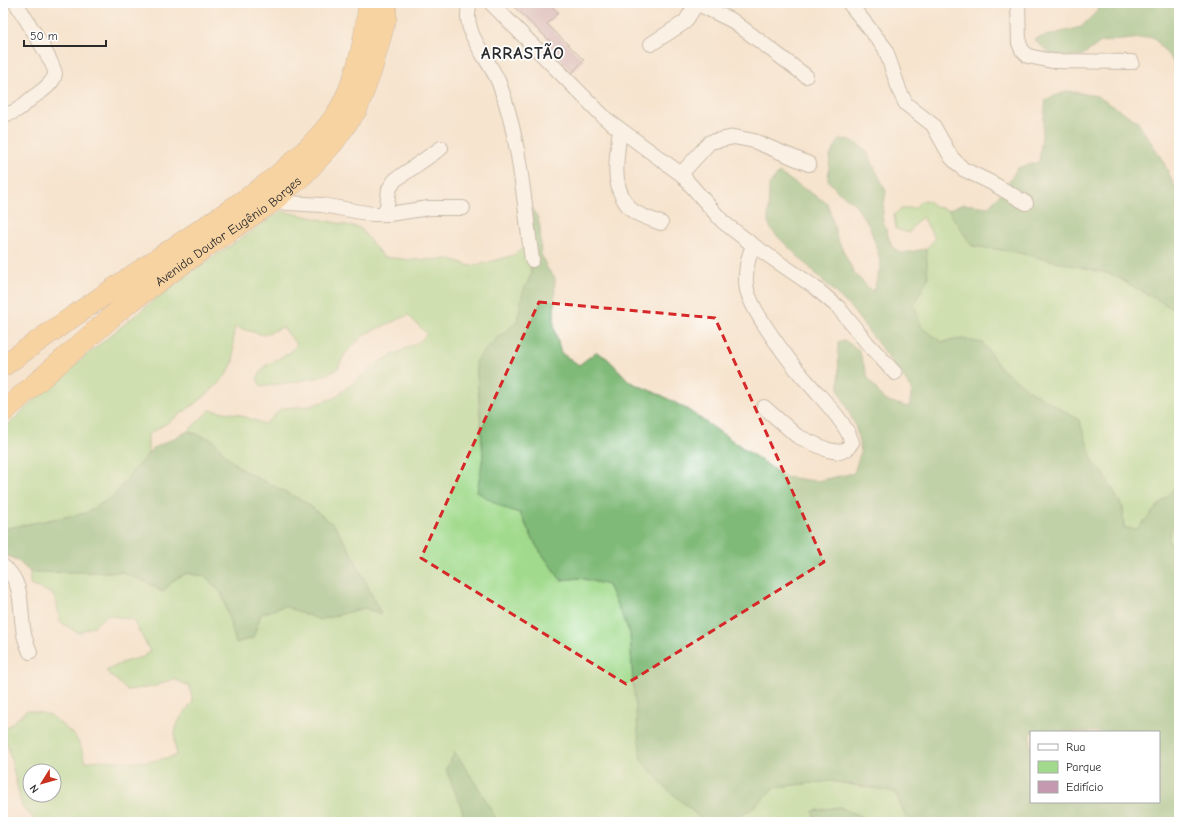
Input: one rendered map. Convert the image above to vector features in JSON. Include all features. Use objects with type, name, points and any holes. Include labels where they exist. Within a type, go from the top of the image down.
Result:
[{"type":"highway","name":"Avenida Doutor Eugênio Borges","points":[[3,366],[109,291],[256,192],[283,171],[315,140],[336,115],[351,84],[365,38],[369,3]]},
{"type":"highway","name":"Avenida Doutor Eugênio Borges","points":[[3,412],[123,307],[214,241],[272,202],[304,174],[333,143],[357,109],[371,71],[386,17],[386,3]]},
{"type":"street","points":[[3,114],[13,112],[49,85],[55,74],[52,63],[16,3]]},
{"type":"street","points":[[470,3],[468,21],[472,34],[496,76],[508,106],[532,260]]},
{"type":"street","points":[[491,3],[606,119],[682,174],[724,222],[753,245],[813,286],[838,307],[868,344],[895,373]]},
{"type":"street","points":[[651,44],[685,22],[696,3],[733,21],[806,76]]},
{"type":"street","points":[[849,3],[885,48],[900,92],[906,104],[934,125],[951,157],[963,169],[992,183],[1026,203]]},
{"type":"street","points":[[1018,3],[1019,43],[1022,50],[1028,56],[1052,61],[1132,62]]},
{"type":"street","points":[[620,129],[615,175],[622,196],[633,211],[661,223]]},
{"type":"street","points":[[682,174],[710,142],[734,137],[754,141],[808,164]]},
{"type":"street","points":[[386,214],[389,189],[395,180],[441,148]]},
{"type":"street","points":[[272,202],[322,205],[372,214],[386,214],[429,208],[463,208]]},
{"type":"street","points":[[753,245],[748,259],[745,275],[747,290],[753,305],[790,359],[844,428],[852,442],[847,449],[840,452],[828,450],[796,436],[764,406]]},
{"type":"street","points":[[3,566],[13,577],[19,589],[24,632],[30,652]]},
{"type":"highlighted area","points":[[539,302],[715,318],[824,562],[626,684],[421,558]]},
{"type":"green space","points":[[1098,3],[1179,3],[1179,75],[1172,60],[1153,37],[1101,42],[1080,57],[1050,54],[1034,39],[1081,27],[1098,10]]},
{"type":"green space","points":[[1069,91],[1097,96],[1137,121],[1163,161],[1179,195],[1179,312],[1111,274],[1010,251],[972,246],[948,210],[964,204],[988,207],[1005,188],[1017,168],[1039,162],[1046,99]]},
{"type":"green space","points":[[849,139],[866,150],[886,191],[882,218],[892,247],[902,253],[926,249],[928,278],[914,304],[922,328],[942,342],[962,339],[983,343],[1000,368],[1033,393],[1079,420],[1094,464],[1103,473],[1123,508],[1124,528],[1137,529],[1179,483],[1179,519],[1171,529],[1168,542],[1179,549],[1179,822],[908,822],[895,792],[831,781],[776,787],[750,810],[726,822],[705,822],[666,788],[641,760],[633,684],[630,633],[608,585],[580,578],[561,580],[537,547],[520,513],[504,508],[477,492],[483,456],[476,360],[497,338],[517,322],[523,292],[531,275],[532,209],[537,216],[540,227],[541,254],[547,268],[555,278],[554,327],[561,353],[579,365],[596,352],[607,358],[630,382],[663,396],[688,410],[785,477],[816,481],[854,473],[861,451],[855,425],[839,391],[838,342],[844,340],[859,350],[868,378],[884,400],[909,407],[912,389],[851,308],[772,231],[768,222],[769,185],[779,173],[827,203],[837,238],[854,273],[873,292],[881,266],[877,248],[869,226],[854,203],[838,192],[828,180],[830,156],[839,140]]},
{"type":"green space","points":[[927,200],[936,207],[948,210],[972,246],[1010,251],[1111,274],[1179,312],[1179,483],[1137,529],[1124,528],[1123,508],[1103,473],[1094,464],[1079,420],[1033,393],[1000,368],[983,343],[962,339],[942,342],[922,328],[914,304],[928,278],[926,249],[935,239],[923,217],[917,221],[909,233],[896,229],[894,215],[905,208],[914,208],[921,201]]},
{"type":"green space","points":[[282,211],[360,228],[383,257],[412,260],[451,259],[470,266],[514,255],[530,243],[531,275],[523,292],[517,322],[497,338],[476,360],[483,456],[478,492],[504,508],[520,513],[537,547],[561,580],[580,578],[608,585],[630,633],[633,684],[666,788],[705,822],[498,822],[479,789],[446,769],[464,812],[463,822],[38,822],[22,807],[4,730],[27,710],[50,715],[74,735],[80,744],[85,762],[104,760],[141,762],[176,756],[175,732],[182,715],[193,702],[189,686],[174,679],[152,687],[127,690],[106,671],[124,662],[143,657],[150,651],[133,620],[107,615],[94,626],[78,633],[60,622],[54,596],[46,591],[30,585],[30,572],[122,572],[146,582],[162,592],[175,579],[187,573],[206,577],[222,594],[236,643],[253,638],[261,614],[285,606],[320,619],[365,608],[381,614],[354,558],[335,526],[305,502],[244,471],[228,458],[213,440],[188,431],[210,410],[237,414],[265,424],[282,408],[310,406],[334,398],[379,362],[419,342],[427,334],[408,315],[365,334],[345,354],[337,370],[317,378],[261,387],[257,378],[265,366],[289,353],[297,345],[283,327],[264,335],[235,327],[233,336],[233,361],[229,371],[209,392],[170,421],[148,435],[148,454],[114,496],[86,513],[3,529],[3,430],[47,387],[179,280]]},
{"type":"green space","points":[[188,431],[213,440],[228,458],[244,471],[305,502],[335,526],[354,558],[381,614],[364,608],[320,620],[284,606],[261,614],[253,638],[236,643],[222,594],[206,577],[187,573],[175,579],[163,592],[146,582],[122,572],[30,572],[17,560],[3,554],[3,529],[86,513],[114,496],[152,449]]},
{"type":"green space","points":[[1179,519],[1179,549],[1168,542],[1171,529]]},
{"type":"green space","points":[[455,752],[498,822],[463,822],[463,812],[446,769]]},
{"type":"green space","points":[[831,781],[895,792],[908,822],[872,822],[840,807],[813,811],[815,822],[726,822],[750,810],[776,787]]},
{"type":"green space","points":[[840,807],[872,822],[815,822],[813,811]]},
{"type":"building","points":[[510,3],[548,3],[558,13],[547,24],[584,60],[572,73],[545,46],[550,41]]},
{"type":"district","name":"ARRASTÃO","points":[[523,53]]}]
